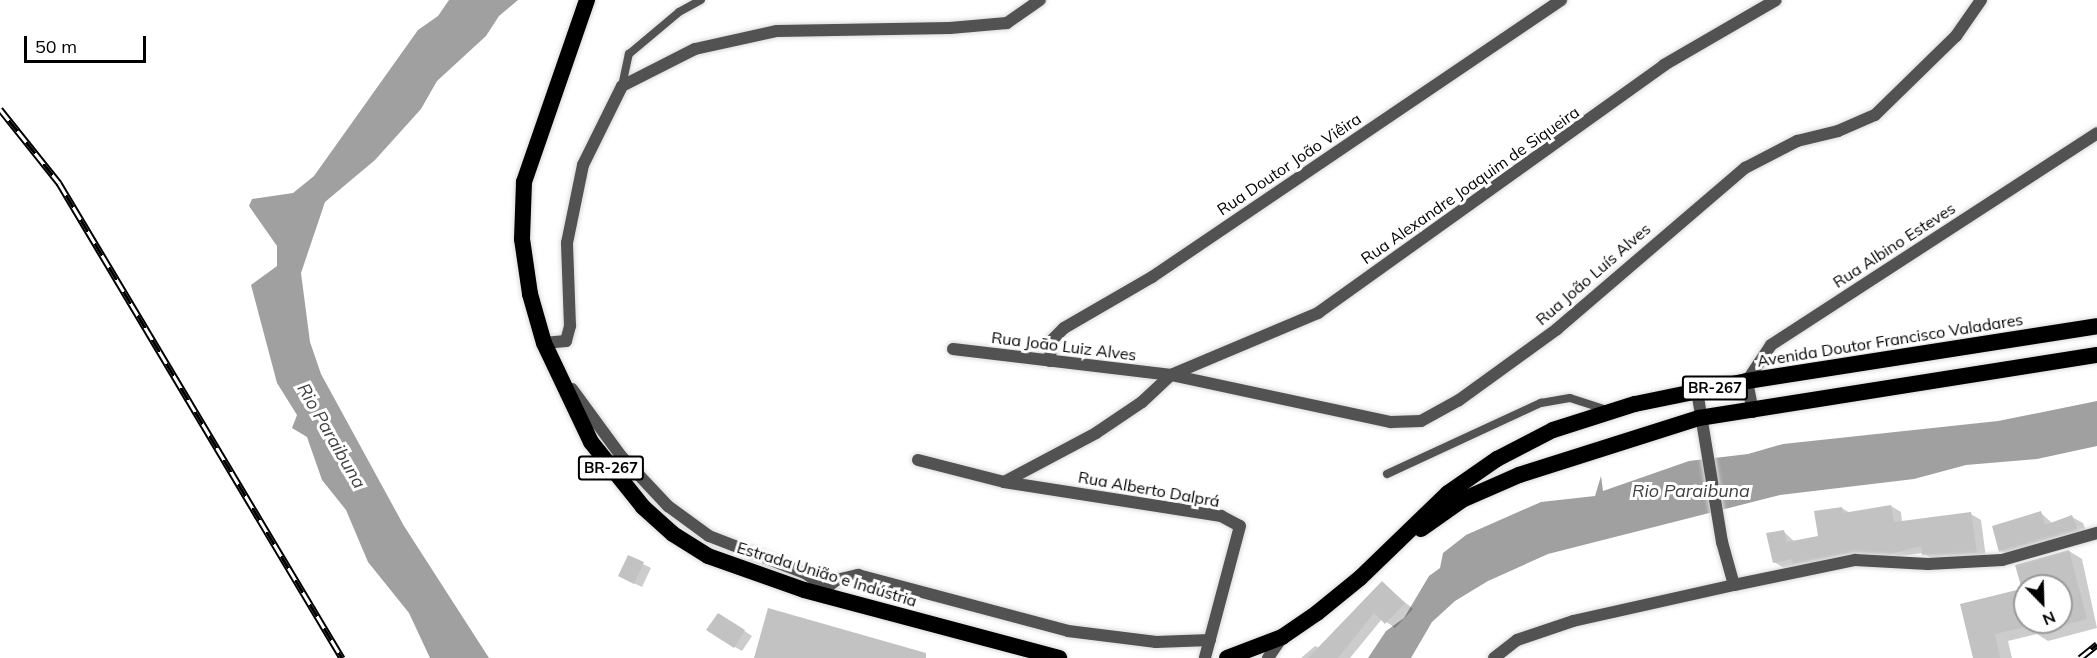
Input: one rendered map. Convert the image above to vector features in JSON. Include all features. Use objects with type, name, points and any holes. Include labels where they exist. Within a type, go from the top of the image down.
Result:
[{"type":"highway","name":"Estrada União e Indústria","points":[[587,0],[524,182],[522,239],[530,294],[544,343],[591,442],[643,507],[673,534],[735,567],[819,594],[1059,658]]},
{"type":"highway","name":"Avenida Doutor Francisco Valadares","points":[[1378,559],[1448,493],[1497,459],[1553,430],[1611,411],[1748,381],[2097,326]]},
{"type":"highway","name":"BR-267","points":[[1227,658],[1282,638],[1334,599],[1378,559],[1462,500],[1519,475],[1699,418],[1753,412],[2097,355]]},
{"type":"street","points":[[544,343],[566,341],[570,326],[567,243],[583,165],[622,86],[695,49],[777,31],[950,28],[1007,23],[1040,0]]},
{"type":"street","name":"Rua Doutor João Viêira","points":[[1050,361],[1051,341],[1064,328],[1152,277],[1561,0]]},
{"type":"street","name":"Rua Alexandre Joaquim de Siqueira","points":[[1172,375],[1318,313],[1664,65],[1776,0]]},
{"type":"street","name":"Rua João Luís Alves","points":[[1172,375],[1391,422],[1421,421],[1459,400],[1557,329],[1745,168],[1797,141],[1838,131],[1875,115],[1956,36],[1981,0]]},
{"type":"street","name":"Rua Albino Esteves","points":[[1748,381],[1771,345],[2097,133]]},
{"type":"street","name":"Rua Joāo Luiz Alves","points":[[953,348],[1172,375]]},
{"type":"street","points":[[551,361],[621,456],[651,490],[709,536],[805,573],[816,581],[819,594],[836,580],[858,575],[1068,631],[1156,642],[1210,640]]},
{"type":"street","points":[[1004,482],[1096,433],[1142,402],[1172,375]]},
{"type":"street","points":[[1748,381],[1753,412]]},
{"type":"street","points":[[1697,391],[1699,418],[1722,542],[1734,585]]},
{"type":"street","name":"Rua Alberto Dalprá","points":[[918,460],[1004,482],[1221,516],[1240,526],[1205,658]]},
{"type":"street","points":[[1494,658],[1517,640],[1574,621],[1734,585],[1855,560],[1928,564],[2002,560],[2097,533]]},
{"type":"street","points":[[735,567],[743,549]]},
{"type":"street","points":[[1268,658],[1282,638]]},
{"type":"lane","points":[[622,86],[629,54],[679,12],[700,0]]},
{"type":"lane","points":[[1387,474],[1541,403],[1570,398],[1611,411]]},
{"type":"water","name":"Rio Paraibuna","points":[[449,0],[518,0],[499,16],[486,36],[437,81],[421,109],[375,160],[325,202],[301,273],[310,342],[321,374],[404,526],[489,658],[430,658],[409,613],[368,562],[346,510],[322,480],[307,437],[292,428],[297,415],[277,383],[251,285],[277,266],[277,246],[249,206],[252,199],[293,193],[314,176],[418,30],[438,16]]},
{"type":"water","name":"Rio Paraibuna","points":[[2097,401],[2097,446],[2037,459],[1966,465],[1914,479],[1780,495],[1548,554],[1488,581],[1455,601],[1432,622],[1411,658],[1368,658],[1386,631],[1404,618],[1429,576],[1440,568],[1443,553],[1466,535],[1541,502],[1595,496],[1601,476],[1603,491],[1689,461],[1748,454],[1783,444],[1998,421]]},
{"type":"building","points":[[1891,505],[1894,522],[1971,512],[1977,553],[1922,555],[1921,546],[1890,554],[1854,552],[1793,564],[1792,559],[1773,563],[1766,533],[1784,530],[1787,542],[1818,536],[1814,511],[1842,507],[1843,513]]},
{"type":"building","points":[[2041,511],[2045,525],[2072,515],[2078,530],[1999,552],[1992,526]]},
{"type":"building","points":[[2069,550],[2087,619],[2073,623],[2073,574],[2018,574],[2015,565]]},
{"type":"building","points":[[628,555],[644,562],[634,584],[618,576]]},
{"type":"building","points":[[1382,581],[1405,603],[1385,624],[1374,613],[1338,658],[1308,658]]},
{"type":"building","points":[[2013,591],[2013,630],[1995,634],[2000,658],[1973,658],[1960,604]]},
{"type":"building","points":[[768,608],[926,653],[926,658],[754,658]]},
{"type":"building","points":[[718,613],[745,630],[734,648],[706,630]]},
{"type":"railway","points":[[0,109],[59,183],[342,658]]},
{"type":"railway","points":[[2080,658],[2097,644]]}]
